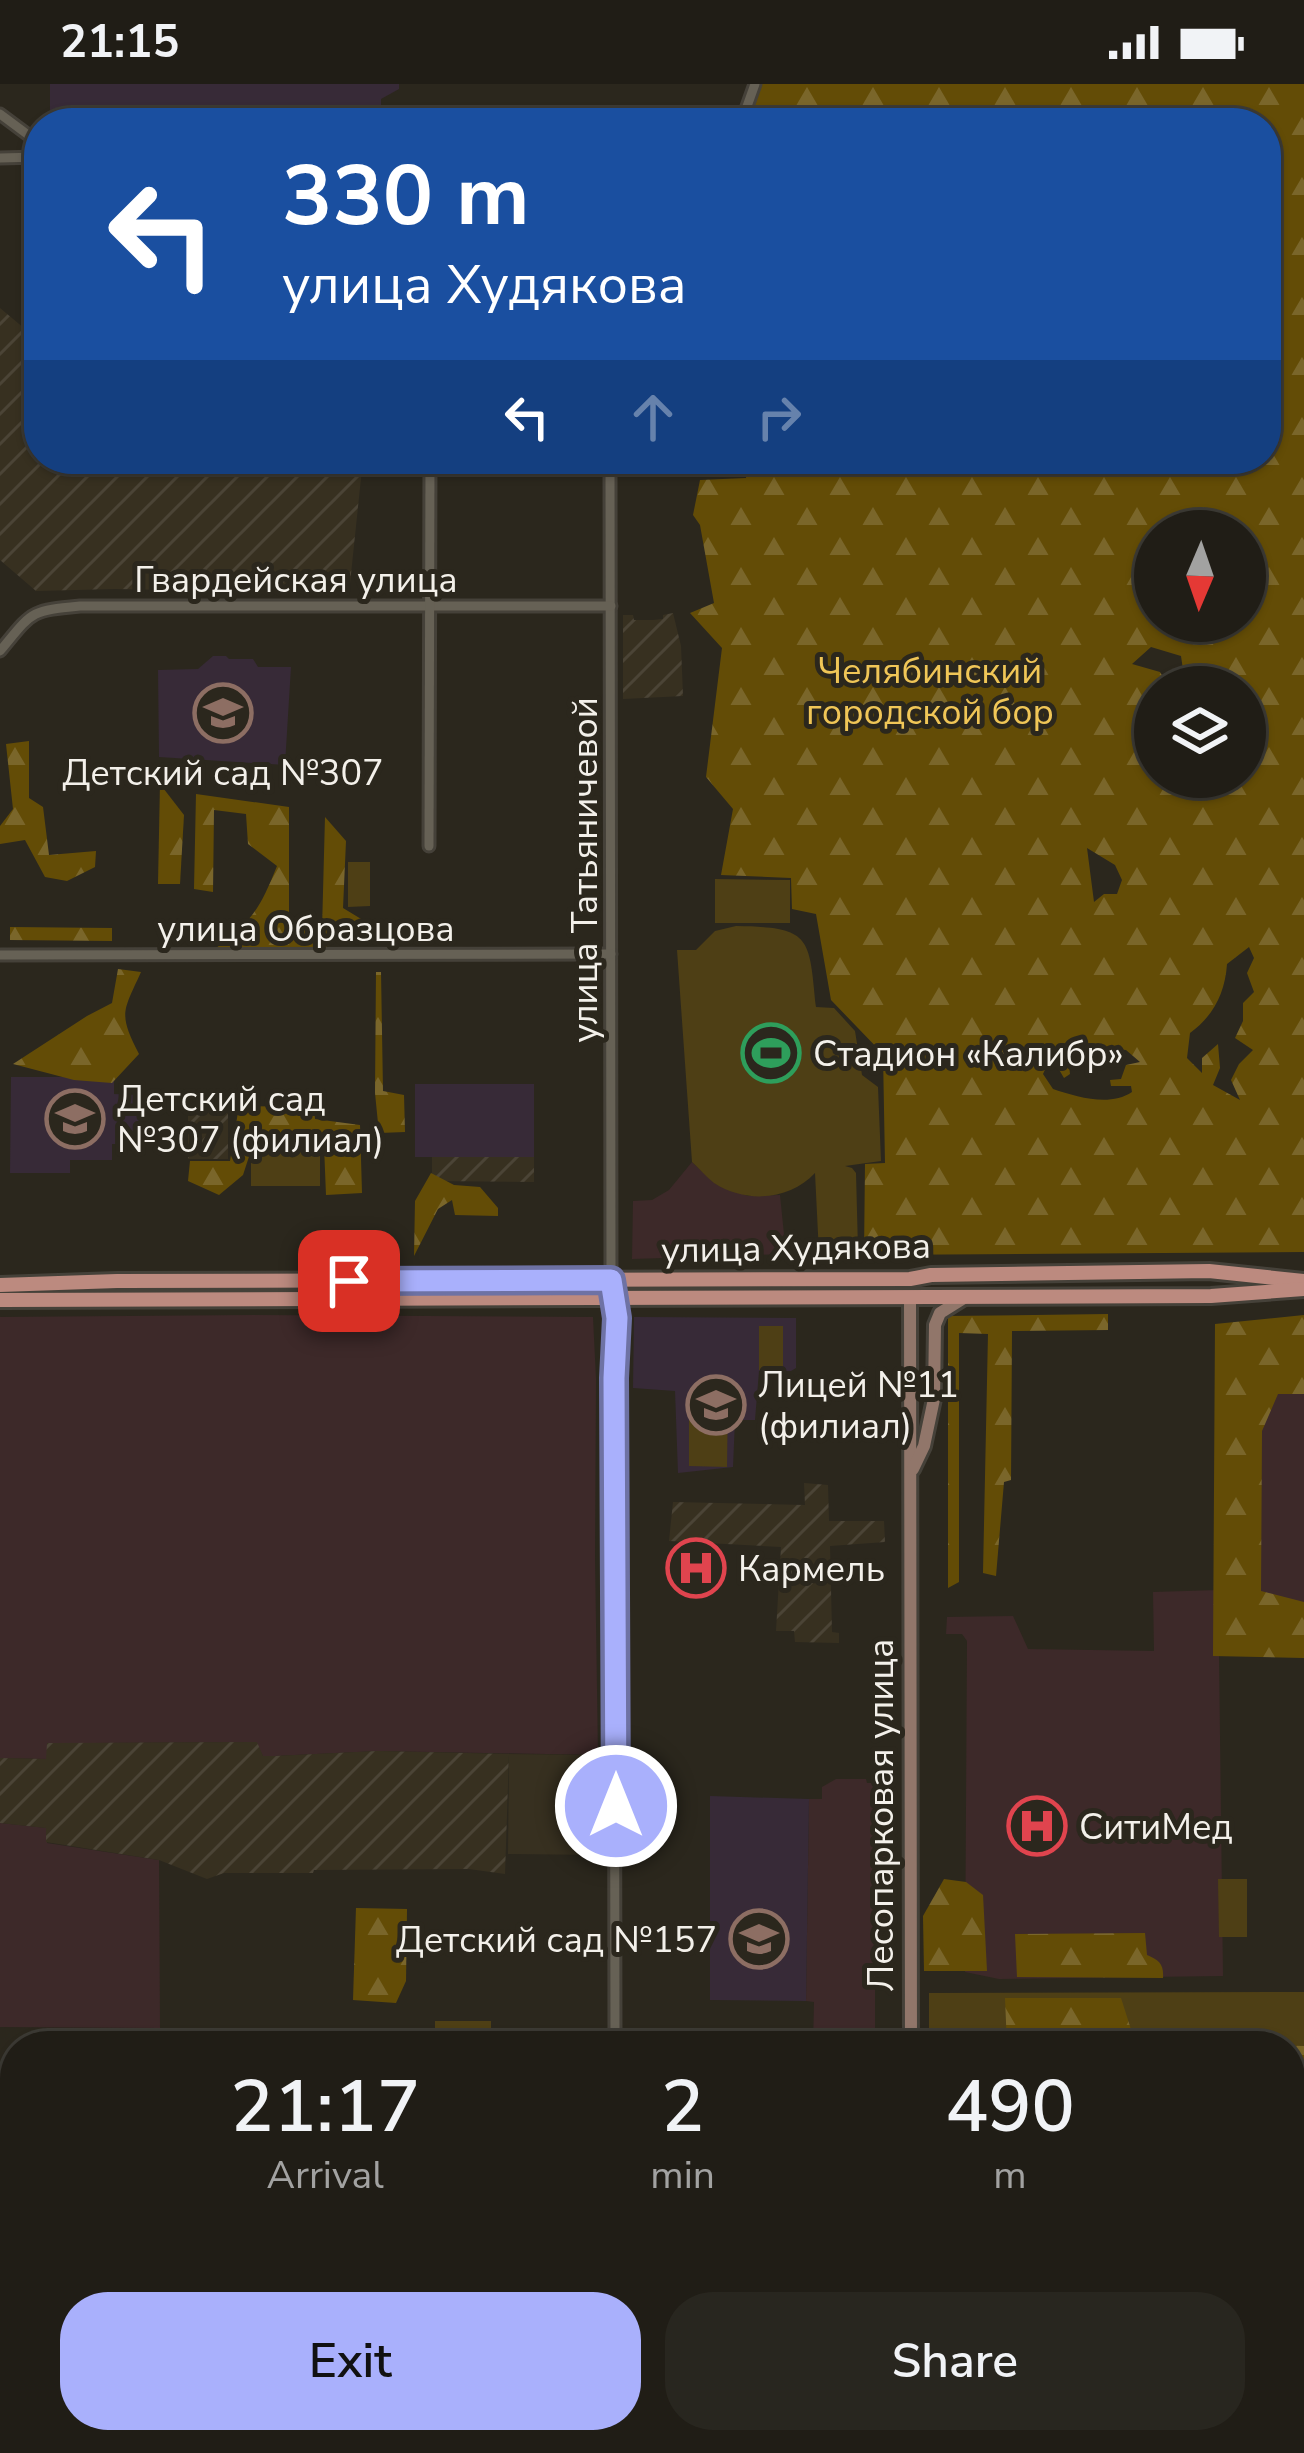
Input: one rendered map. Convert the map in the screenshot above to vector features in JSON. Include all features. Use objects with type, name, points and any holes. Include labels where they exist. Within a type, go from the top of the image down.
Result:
[{"type":"main road","name":"улица Худякова","points":[[0,1285],[910,1279],[1210,1271],[1304,1285]]},
{"type":"main road","points":[[910,1279],[910,1297]]},
{"type":"main road","points":[[611,1280],[614,1298]]},
{"type":"main road","name":"улица Худякова","points":[[0,1300],[1211,1295],[1304,1285]]},
{"type":"main road","points":[[910,1476],[932,1413],[935,1324],[940,1312],[972,1295]]},
{"type":"main road","name":"Лесопарковая улица","points":[[910,1297],[911,2031]]},
{"type":"street","points":[[429,846],[430,474]]},
{"type":"street","name":"улица Татьяничевой","points":[[610,474],[611,1280]]},
{"type":"street","name":"Гвардейская улица","points":[[0,651],[40,610],[80,606],[611,606]]},
{"type":"street","name":"улица Образцова","points":[[0,955],[611,954]]},
{"type":"street","points":[[614,1298],[615,2031]]},
{"type":"shaded area","points":[[50,84],[399,84],[399,89],[381,99],[381,108],[50,108]]},
{"type":"shaded area","points":[[0,308],[24,328],[24,474],[361,474],[349,593],[36,591],[0,560]]},
{"type":"shaded area","points":[[673,613],[681,646],[683,696],[623,699],[623,615],[653,620]]},
{"type":"shaded area","name":"Детский сад №307","points":[[213,656],[253,659],[258,667],[291,667],[285,765],[159,757],[158,670],[198,669]]},
{"type":"shaded area","points":[[348,862],[370,862],[370,906],[348,907]]},
{"type":"shaded area","points":[[715,879],[790,880],[790,923],[715,923]]},
{"type":"shaded area","name":"Стадион «Калибр»","points":[[736,926],[780,929],[802,941],[811,965],[816,1007],[834,1008],[855,1031],[862,1075],[878,1087],[881,1161],[845,1166],[856,1173],[856,1255],[819,1254],[815,1173],[781,1194],[754,1196],[714,1183],[692,1162],[677,950],[696,950],[715,931]]},
{"type":"shaded area","name":"Детский сад №307 (филиал)","points":[[11,1077],[114,1077],[114,1094],[140,1095],[140,1144],[112,1144],[112,1160],[70,1160],[70,1173],[10,1173]]},
{"type":"shaded area","points":[[415,1084],[534,1084],[534,1157],[415,1157]]},
{"type":"shaded area","points":[[188,1108],[228,1108],[228,1159],[188,1159]]},
{"type":"shaded area","points":[[251,1148],[320,1148],[320,1186],[251,1186]]},
{"type":"shaded area","points":[[432,1157],[534,1157],[534,1182],[432,1181]]},
{"type":"shaded area","points":[[692,1162],[716,1184],[748,1196],[780,1195],[786,1254],[632,1259],[633,1201],[652,1200],[669,1190]]},
{"type":"shaded area","points":[[0,1317],[593,1317],[598,1755],[377,1751],[263,1756],[256,1742],[47,1743],[47,1759],[0,1758]]},
{"type":"shaded area","name":"Лицей №11 (филиал)","points":[[634,1317],[796,1318],[796,1368],[759,1371],[755,1420],[735,1420],[733,1467],[678,1473],[675,1391],[633,1388]]},
{"type":"shaded area","points":[[759,1326],[783,1326],[783,1370],[759,1370]]},
{"type":"shaded area","points":[[1221,1326],[1304,1327],[1304,1654],[1219,1655],[1223,1976],[999,1979],[965,1972],[967,1641],[962,1634],[946,1634],[947,1617],[1013,1616],[1028,1649],[1154,1651],[1153,1592],[1219,1590]]},
{"type":"shaded area","points":[[689,1396],[728,1396],[727,1467],[689,1466]]},
{"type":"shaded area","points":[[804,1483],[828,1485],[829,1521],[884,1521],[885,1542],[830,1546],[832,1632],[839,1633],[839,1643],[795,1642],[794,1631],[776,1631],[781,1547],[669,1541],[673,1502],[805,1505]]},
{"type":"shaded area","points":[[257,1742],[263,1756],[377,1751],[509,1754],[505,1874],[469,1869],[314,1870],[224,1873],[207,1879],[159,1860],[46,1842],[46,1828],[0,1823],[0,1758],[46,1759],[47,1743]]},
{"type":"shaded area","points":[[509,1754],[598,1755],[597,1855],[508,1854]]},
{"type":"shaded area","points":[[836,1779],[889,1783],[890,1923],[875,1924],[875,2031],[813,2031],[814,2002],[806,2001],[809,1799],[822,1799],[822,1787]]},
{"type":"shaded area","name":"Детский сад №157","points":[[710,1796],[809,1799],[806,2001],[710,2000]]},
{"type":"shaded area","points":[[0,1823],[47,1828],[47,1843],[159,1860],[160,2028],[0,2027]]},
{"type":"shaded area","points":[[1218,1879],[1247,1879],[1247,1937],[1219,1937]]},
{"type":"shaded area","points":[[1304,1992],[1304,2031],[929,2031],[929,1993]]},
{"type":"shaded area","points":[[435,2021],[491,2021],[491,2031],[435,2031]]},
{"type":"green space","name":"Челябинский городской бор","points":[[760,84],[1304,84],[1304,1252],[864,1255],[865,1164],[885,1163],[883,1054],[831,1000],[816,914],[792,909],[791,878],[721,875],[733,809],[706,777],[722,648],[690,613],[714,603],[700,525],[693,515],[700,480],[746,478],[746,474],[1281,474],[1281,108],[751,108]],"holes":[[[1087,848],[1115,865],[1122,880],[1117,894],[1104,894],[1094,902]],[[1249,947],[1254,958],[1247,973],[1254,992],[1243,1003],[1243,1021],[1235,1038],[1253,1050],[1231,1080],[1240,1100],[1213,1085],[1220,1068],[1218,1044],[1202,1058],[1202,1073],[1187,1058],[1190,1033],[1216,1003],[1227,964]],[[1096,1047],[1126,1050],[1140,1062],[1126,1065],[1121,1079],[1110,1080],[1111,1086],[1131,1086],[1132,1092],[1104,1100],[1053,1089],[1043,1074],[1051,1056],[1064,1078],[1077,1052]]]},
{"type":"green space","points":[[29,741],[29,798],[43,807],[49,855],[96,851],[95,867],[67,881],[45,877],[25,840],[0,844],[0,826],[13,809],[6,744]]},
{"type":"green space","points":[[160,784],[184,815],[180,884],[158,884]]},
{"type":"green space","points":[[196,794],[289,807],[289,930],[322,930],[325,817],[346,841],[343,908],[371,925],[325,947],[215,949],[254,913],[277,866],[248,844],[246,814],[214,810],[213,892],[194,889]]},
{"type":"green space","points":[[10,927],[112,928],[112,941],[10,940]]},
{"type":"green space","points":[[118,969],[141,972],[125,1013],[139,1054],[112,1083],[74,1080],[13,1064],[112,1003]]},
{"type":"green space","points":[[376,972],[381,972],[383,1091],[404,1095],[405,1132],[379,1133]]},
{"type":"green space","points":[[239,1106],[314,1107],[315,1119],[360,1125],[362,1193],[326,1195],[324,1145],[256,1135],[243,1175],[219,1195],[188,1181],[190,1161],[230,1161]]},
{"type":"green space","points":[[431,1173],[454,1185],[480,1187],[498,1208],[498,1216],[455,1215],[452,1200],[438,1209],[414,1256],[415,1201]]},
{"type":"green space","points":[[1108,1314],[1108,1330],[1012,1331],[1011,1480],[1004,1482],[996,1576],[983,1573],[988,1334],[959,1333],[959,1582],[948,1588],[948,1316]]},
{"type":"green space","points":[[1304,1315],[1304,1394],[1278,1394],[1262,1431],[1261,1591],[1304,1602],[1304,1658],[1213,1656],[1215,1324]]},
{"type":"green space","points":[[944,1879],[966,1882],[983,1895],[987,1971],[924,1971],[923,1916]]},
{"type":"green space","points":[[356,1908],[407,1909],[406,1981],[396,2003],[353,2000]]},
{"type":"green space","points":[[1145,1933],[1147,1955],[1160,1963],[1163,1978],[1017,1977],[1015,1934]]},
{"type":"green space","points":[[1005,1998],[1121,1998],[1132,2031],[1006,2031]]},
{"type":"place","name":"Детский сад №307","points":[[223,713]]},
{"type":"place","name":"Стадион «Калибр»","points":[[771,1053]]},
{"type":"place","name":"Детский сад №307 (филиал)","points":[[75,1119]]},
{"type":"place","name":"Лицей №11 (филиал)","points":[[716,1405]]},
{"type":"place","name":"Кармель","points":[[696,1568]]},
{"type":"place","name":"СитиМед","points":[[1037,1826]]},
{"type":"place","name":"Детский сад №157","points":[[759,1939]]},
{"type":"route","points":[[349,1281],[611,1280],[617,1318],[616,1806]]}]
